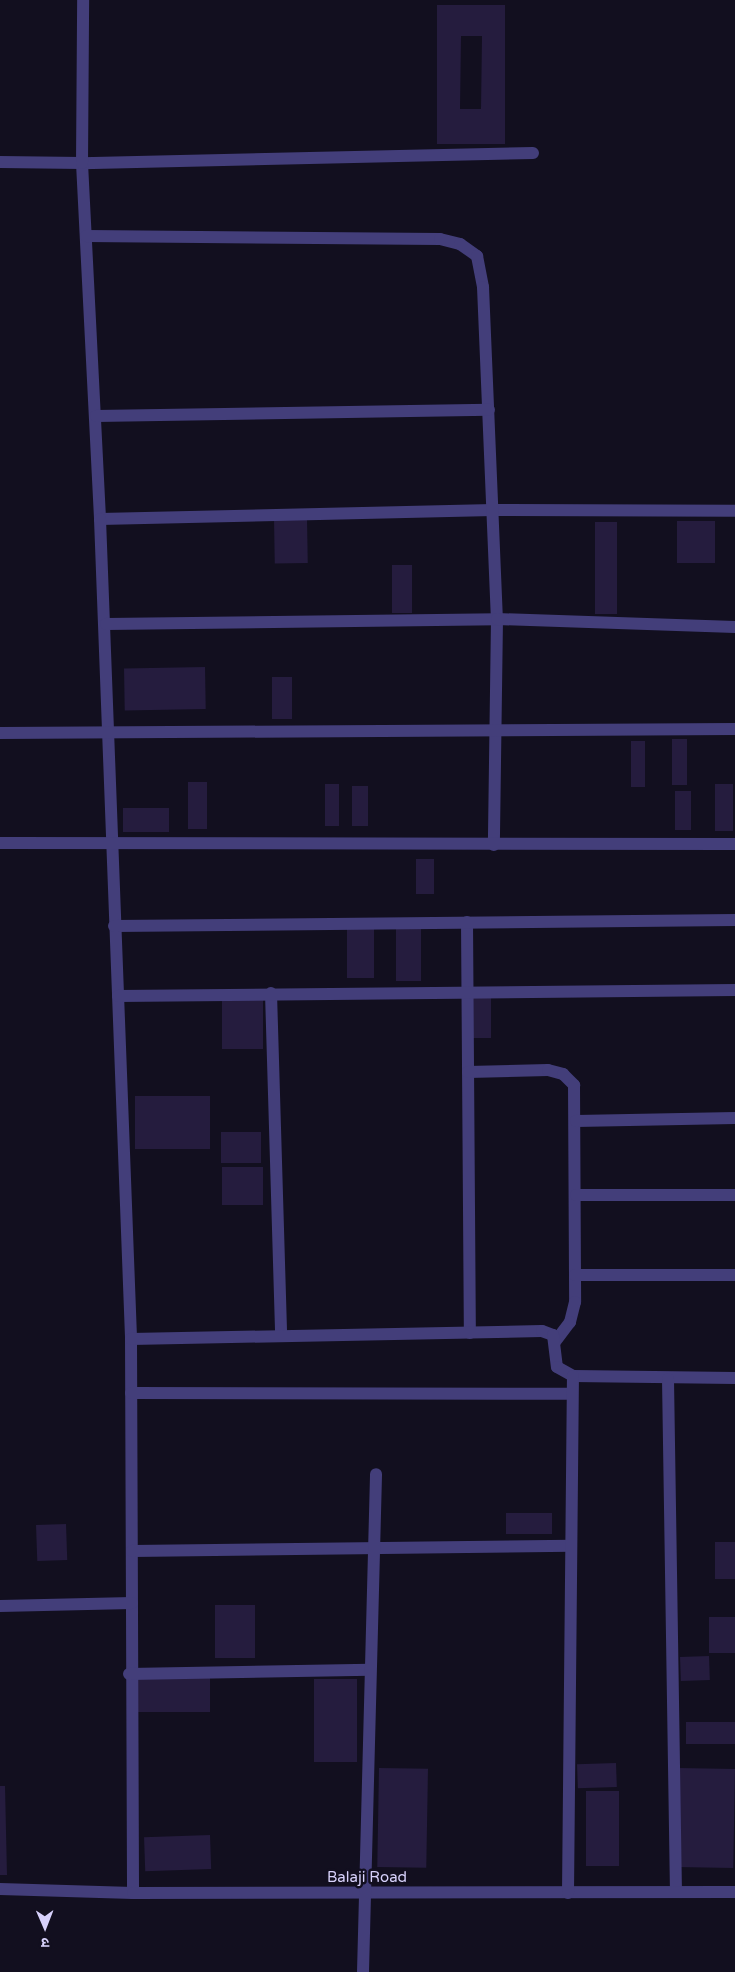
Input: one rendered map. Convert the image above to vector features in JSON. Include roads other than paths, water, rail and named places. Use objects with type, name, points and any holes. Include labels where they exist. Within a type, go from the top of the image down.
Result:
[{"type":"street","points":[[84,0],[82,163],[106,624],[107,731],[131,1339],[132,1603],[129,1674],[133,1893]]},
{"type":"street","points":[[0,162],[82,163],[533,153]]},
{"type":"street","points":[[86,236],[440,239],[460,244],[477,256],[482,268],[497,619],[494,845]]},
{"type":"street","points":[[96,416],[489,410]]},
{"type":"street","points":[[100,520],[493,510],[735,511]]},
{"type":"street","points":[[106,624],[497,619],[735,627]]},
{"type":"street","points":[[0,733],[496,728],[735,729]]},
{"type":"street","points":[[0,843],[735,844]]},
{"type":"street","points":[[114,926],[735,920]]},
{"type":"street","points":[[466,922],[470,1332]]},
{"type":"street","points":[[118,996],[467,991],[735,990]]},
{"type":"street","points":[[271,993],[281,1336]]},
{"type":"street","points":[[468,1072],[548,1070],[563,1074],[574,1085],[576,1121],[574,1312],[555,1342]]},
{"type":"street","points":[[576,1121],[735,1118]]},
{"type":"street","points":[[576,1195],[735,1195]]},
{"type":"street","points":[[575,1275],[735,1275]]},
{"type":"street","points":[[131,1339],[542,1331],[550,1333],[555,1342],[557,1366],[572,1376],[668,1379],[735,1378]]},
{"type":"street","points":[[568,1893],[572,1376]]},
{"type":"street","points":[[668,1379],[676,1892]]},
{"type":"street","points":[[131,1392],[572,1394]]},
{"type":"street","points":[[363,1972],[363,1894],[376,1474]]},
{"type":"street","points":[[132,1551],[571,1546]]},
{"type":"street","points":[[0,1606],[132,1603]]},
{"type":"street","points":[[129,1674],[370,1670]]},
{"type":"street","name":"Balaji Road","points":[[0,1889],[133,1893],[363,1894],[735,1892]]}]
